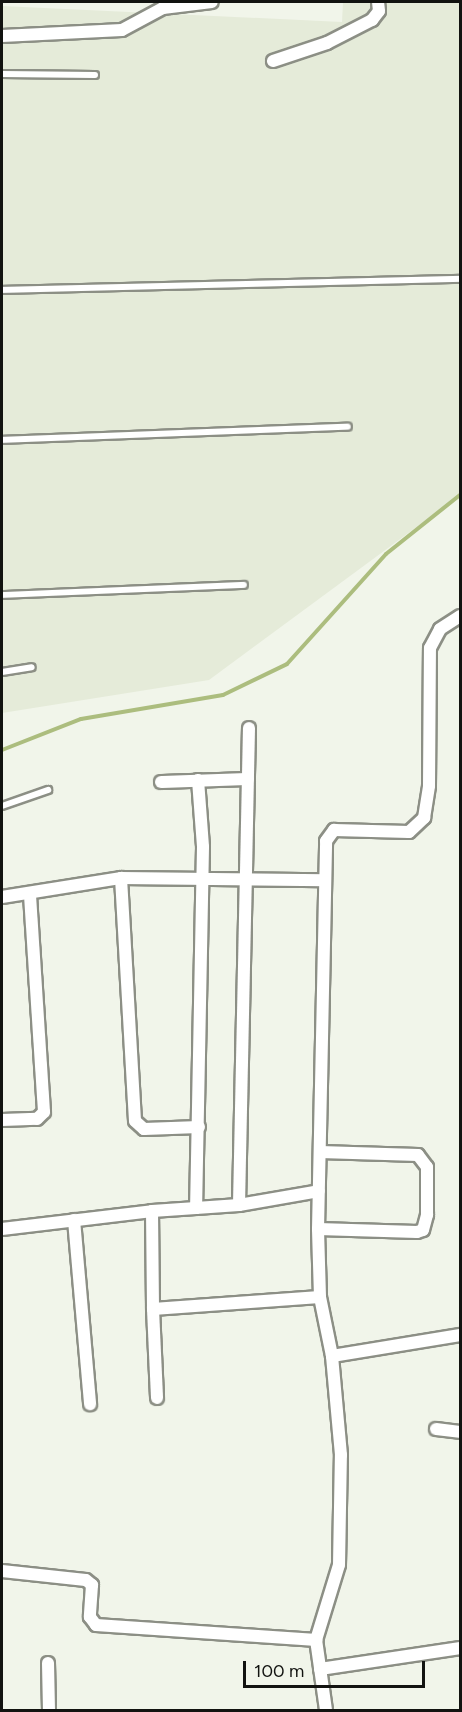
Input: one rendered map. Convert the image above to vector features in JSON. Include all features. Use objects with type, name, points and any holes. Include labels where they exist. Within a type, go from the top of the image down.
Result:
[{"type":"street","points":[[2,36],[122,30],[163,8],[212,2]]},
{"type":"street","points":[[273,61],[327,43],[372,20],[379,11],[378,2]]},
{"type":"street","points":[[326,1710],[316,1640],[339,1565],[341,1455],[332,1356],[320,1297],[318,1229],[325,880],[328,833],[398,835],[418,828],[424,818],[429,786],[430,648],[440,629],[460,616]]},
{"type":"street","points":[[239,1205],[249,728]]},
{"type":"street","points":[[161,782],[248,779]]},
{"type":"street","points":[[196,1208],[202,877],[198,780]]},
{"type":"street","points":[[2,897],[121,878],[246,877],[325,880]]},
{"type":"street","points":[[121,878],[135,1121],[144,1129],[199,1127]]},
{"type":"street","points":[[2,1120],[37,1119],[44,1112],[30,892]]},
{"type":"street","points":[[318,1229],[417,1232],[423,1230],[427,1215],[427,1167],[418,1155],[320,1152]]},
{"type":"street","points":[[2,1229],[152,1211],[239,1205],[319,1191]]},
{"type":"street","points":[[152,1211],[157,1398]]},
{"type":"street","points":[[74,1220],[90,1404]]},
{"type":"street","points":[[153,1308],[320,1297]]},
{"type":"street","points":[[332,1356],[460,1335]]},
{"type":"street","points":[[436,1429],[460,1432]]},
{"type":"street","points":[[2,1571],[86,1580],[92,1585],[90,1617],[96,1625],[316,1640]]},
{"type":"street","points":[[320,1669],[460,1648]]},
{"type":"street","points":[[48,1663],[49,1710]]},
{"type":"lane","points":[[2,74],[95,75]]},
{"type":"lane","points":[[2,290],[460,279]]},
{"type":"lane","points":[[2,440],[348,427]]},
{"type":"lane","points":[[2,595],[244,585]]},
{"type":"lane","points":[[2,672],[32,667]]},
{"type":"lane","points":[[2,806],[48,790]]},
{"type":"shaded area","points":[[343,2],[460,2],[460,495],[209,680],[2,713],[2,6],[342,22]]},
{"type":"waterway","points":[[2,750],[81,719],[223,695],[287,664],[386,554],[460,495]]}]
